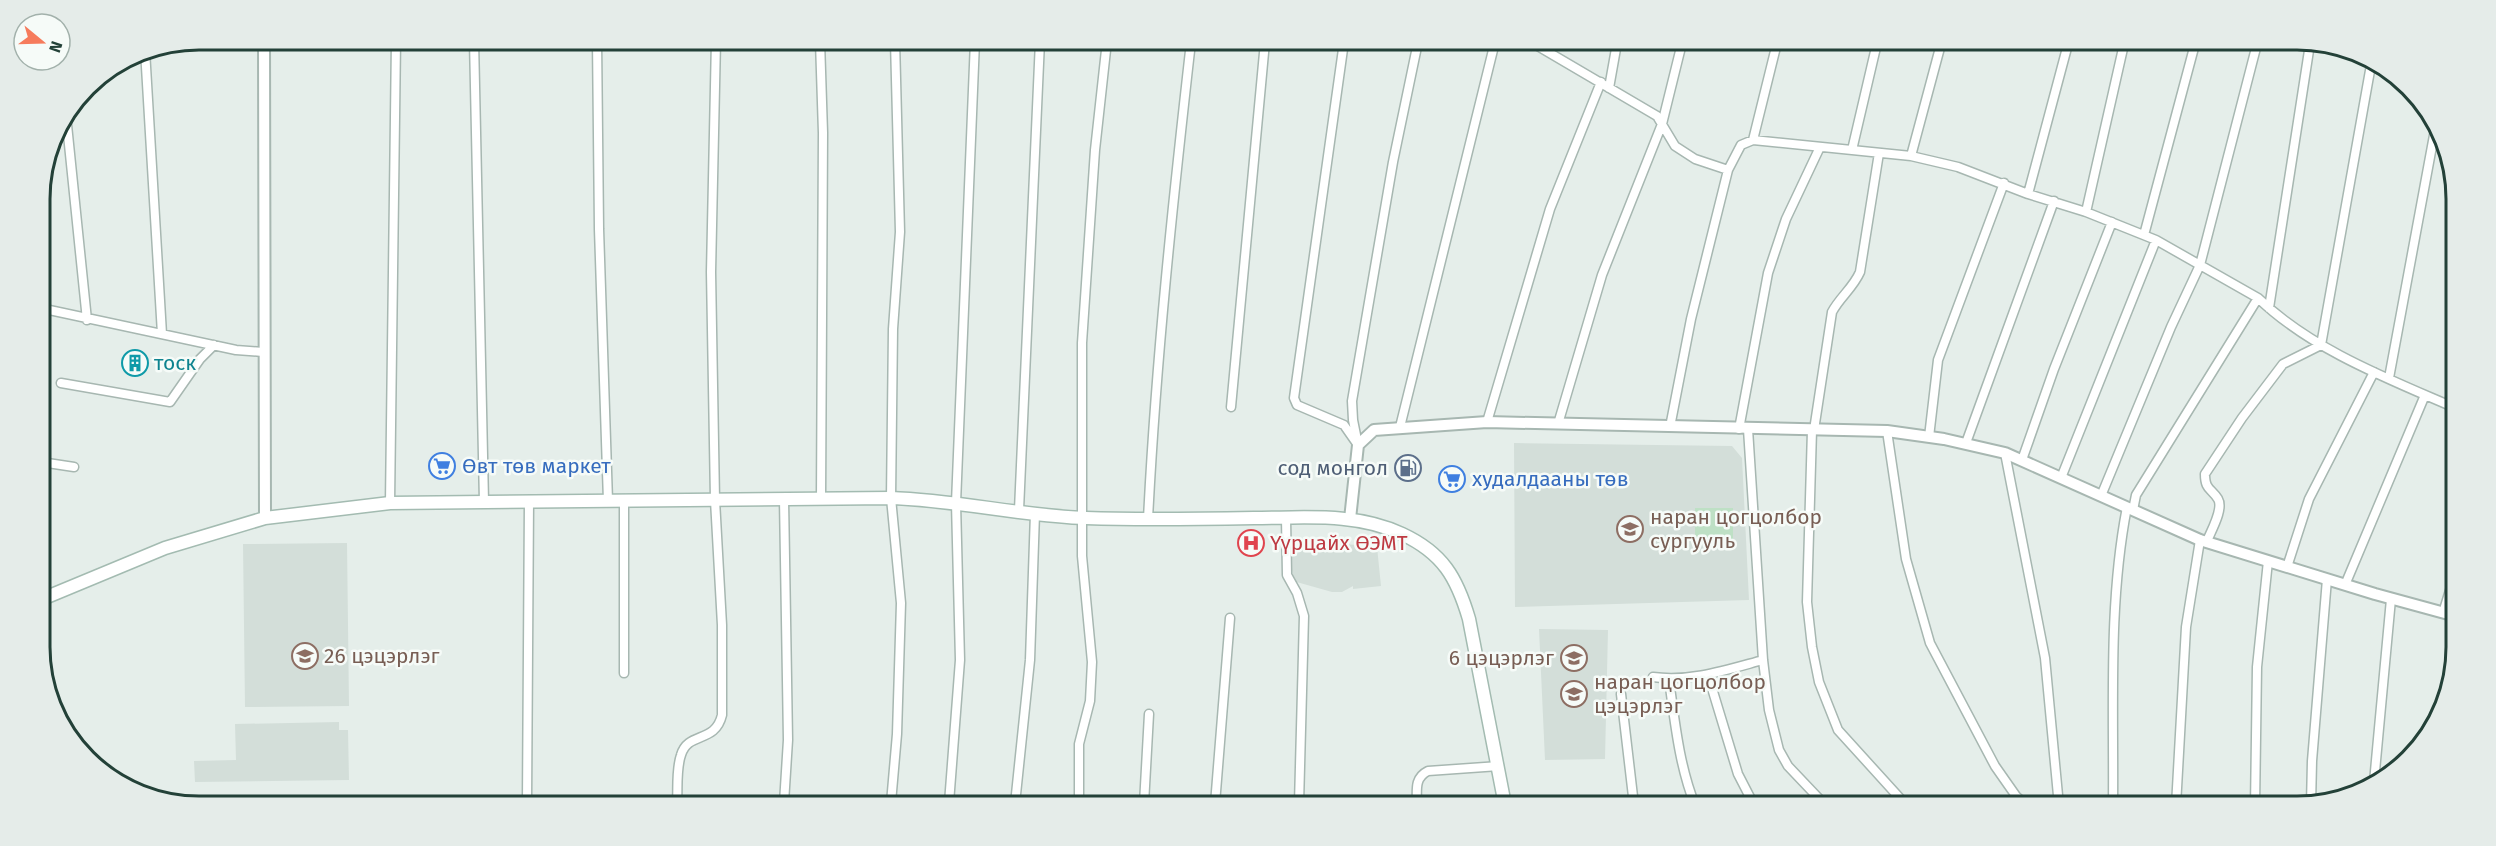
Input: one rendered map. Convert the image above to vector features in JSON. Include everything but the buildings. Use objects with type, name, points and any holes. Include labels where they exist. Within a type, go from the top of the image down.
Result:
[{"type":"main road","points":[[50,596],[165,548],[265,518],[390,503],[891,498],[956,502],[1083,518],[1350,519],[1395,531],[1423,545],[1439,558],[1453,575],[1461,591],[1469,619],[1504,796]]},
{"type":"street","points":[[264,50],[265,518]]},
{"type":"street","points":[[390,503],[396,50]]},
{"type":"street","points":[[474,50],[484,502]]},
{"type":"street","points":[[597,50],[599,229],[608,501]]},
{"type":"street","points":[[678,796],[681,755],[687,745],[713,733],[722,715],[722,626],[715,500],[711,272],[716,50]]},
{"type":"street","points":[[820,50],[823,133],[821,499]]},
{"type":"street","points":[[892,796],[897,734],[901,603],[891,498],[893,329],[900,232],[895,50]]},
{"type":"street","points":[[950,796],[960,660],[956,502],[975,50]]},
{"type":"street","points":[[1020,510],[1041,50]]},
{"type":"street","points":[[1079,796],[1079,744],[1089,701],[1092,662],[1082,556],[1082,343],[1095,150],[1106,50]]},
{"type":"street","points":[[1148,519],[1151,454],[1176,169],[1190,50]]},
{"type":"street","points":[[1232,407],[1264,50]]},
{"type":"street","points":[[1343,50],[1294,398],[1297,405],[1344,425],[1359,446]]},
{"type":"street","points":[[1350,519],[1359,446],[1353,420],[1352,401],[1393,162],[1416,50]]},
{"type":"street","points":[[1400,427],[1493,50]]},
{"type":"street","points":[[1551,50],[1657,116],[1675,146],[1695,159],[1728,170]]},
{"type":"street","points":[[1609,88],[1616,50]]},
{"type":"street","points":[[1558,424],[1602,275],[1662,124],[1680,50]]},
{"type":"street","points":[[1753,140],[1776,50]]},
{"type":"street","points":[[1852,150],[1875,50]]},
{"type":"street","points":[[1911,156],[1939,50]]},
{"type":"street","points":[[2028,194],[2066,50]]},
{"type":"street","points":[[2086,212],[2123,50]]},
{"type":"street","points":[[2145,236],[2193,50]]},
{"type":"street","points":[[2101,496],[2200,265],[2255,50]]},
{"type":"street","points":[[2269,308],[2309,51]]},
{"type":"street","points":[[146,59],[162,334]]},
{"type":"street","points":[[2321,345],[2370,69]]},
{"type":"street","points":[[1487,422],[1551,209],[1601,81]]},
{"type":"street","points":[[67,129],[87,320]]},
{"type":"street","points":[[2389,378],[2433,138]]},
{"type":"street","points":[[1670,427],[1690,319],[1728,170],[1741,145],[1753,140],[1911,156],[1958,167],[2028,194],[2086,212],[2156,240],[2258,298],[2321,345],[2374,372],[2446,404]]},
{"type":"street","points":[[1816,796],[1788,766],[1779,750],[1769,710],[1743,429],[1768,273],[1786,219],[1820,147]]},
{"type":"street","points":[[1879,153],[1860,272],[1854,286],[1838,301],[1832,312],[1813,430],[1807,602],[1819,682],[1838,730],[1898,796]]},
{"type":"street","points":[[1929,437],[1938,360],[2004,183]]},
{"type":"street","points":[[1966,443],[2054,201]]},
{"type":"street","points":[[2022,460],[2054,369],[2112,222]]},
{"type":"street","points":[[2061,478],[2156,240]]},
{"type":"street","points":[[2113,796],[2115,637],[2120,542],[2136,495],[2258,298]]},
{"type":"street","points":[[50,311],[236,350],[263,352]]},
{"type":"street","points":[[62,383],[170,402],[200,359],[214,345]]},
{"type":"street","points":[[2176,796],[2186,627],[2204,540],[2220,506],[2218,498],[2211,494],[2205,483],[2205,474],[2242,418],[2283,364],[2321,345]]},
{"type":"street","points":[[2287,567],[2309,499],[2374,372]]},
{"type":"street","points":[[2345,585],[2425,395]]},
{"type":"street","points":[[1359,446],[1374,430],[1487,422],[1887,431],[1929,437],[2005,453],[2204,540],[2345,585],[2446,614]]},
{"type":"street","points":[[1887,431],[1906,559],[1930,643],[1995,766],[2016,796]]},
{"type":"street","points":[[2005,453],[2045,658],[2058,796]]},
{"type":"street","points":[[50,463],[74,467]]},
{"type":"street","points":[[784,499],[788,740],[784,796]]},
{"type":"street","points":[[526,796],[529,500]]},
{"type":"street","points":[[624,501],[624,673]]},
{"type":"street","points":[[1016,796],[1030,660],[1035,513]]},
{"type":"street","points":[[1286,518],[1287,575],[1297,593],[1304,616],[1299,796]]},
{"type":"street","points":[[2255,796],[2258,668],[2268,561]]},
{"type":"street","points":[[2311,796],[2326,579]]},
{"type":"street","points":[[2375,774],[2391,599]]},
{"type":"street","points":[[1216,796],[1230,618]]},
{"type":"street","points":[[1653,677],[1679,680],[1708,675],[1763,660]]},
{"type":"street","points":[[1708,675],[1738,774],[1749,796]]},
{"type":"street","points":[[1669,680],[1678,742],[1691,796]]},
{"type":"street","points":[[1621,694],[1633,796]]},
{"type":"street","points":[[1144,796],[1149,714]]},
{"type":"street","points":[[1417,796],[1417,781],[1422,774],[1428,771],[1499,766]]},
{"type":"shaded area","name":"наран цогцолбор сургууль","points":[[1514,443],[1732,446],[1742,458],[1749,600],[1515,607]]},
{"type":"shaded area","points":[[1323,542],[1377,547],[1381,586],[1353,589],[1353,586],[1342,592],[1332,592],[1293,581],[1290,549],[1322,547]]},
{"type":"shaded area","points":[[347,543],[349,706],[245,707],[243,544]]},
{"type":"shaded area","name":"наран цогцолбор цэцэрлэг","points":[[1539,629],[1608,630],[1605,759],[1545,760]]},
{"type":"shaded area","points":[[339,722],[339,730],[348,730],[349,780],[195,782],[194,761],[236,760],[235,724]]},
{"type":"green space","points":[[1695,508],[1733,508],[1733,542],[1695,543]]},
{"type":"place","name":"тоск","points":[[135,363]]},
{"type":"place","name":"Өвт төв маркет","points":[[442,466]]},
{"type":"place","name":"сод монгол","points":[[1408,468]]},
{"type":"place","name":"худалдааны төв","points":[[1452,479]]},
{"type":"place","name":"наран цогцолбор сургууль","points":[[1630,529]]},
{"type":"place","name":"Үүрцайх ӨЭМТ","points":[[1251,543]]},
{"type":"place","name":"26 цэцэрлэг","points":[[305,656]]},
{"type":"place","name":"6 цэцэрлэг","points":[[1574,658]]},
{"type":"place","name":"наран цогцолбор цэцэрлэг","points":[[1574,694]]}]
